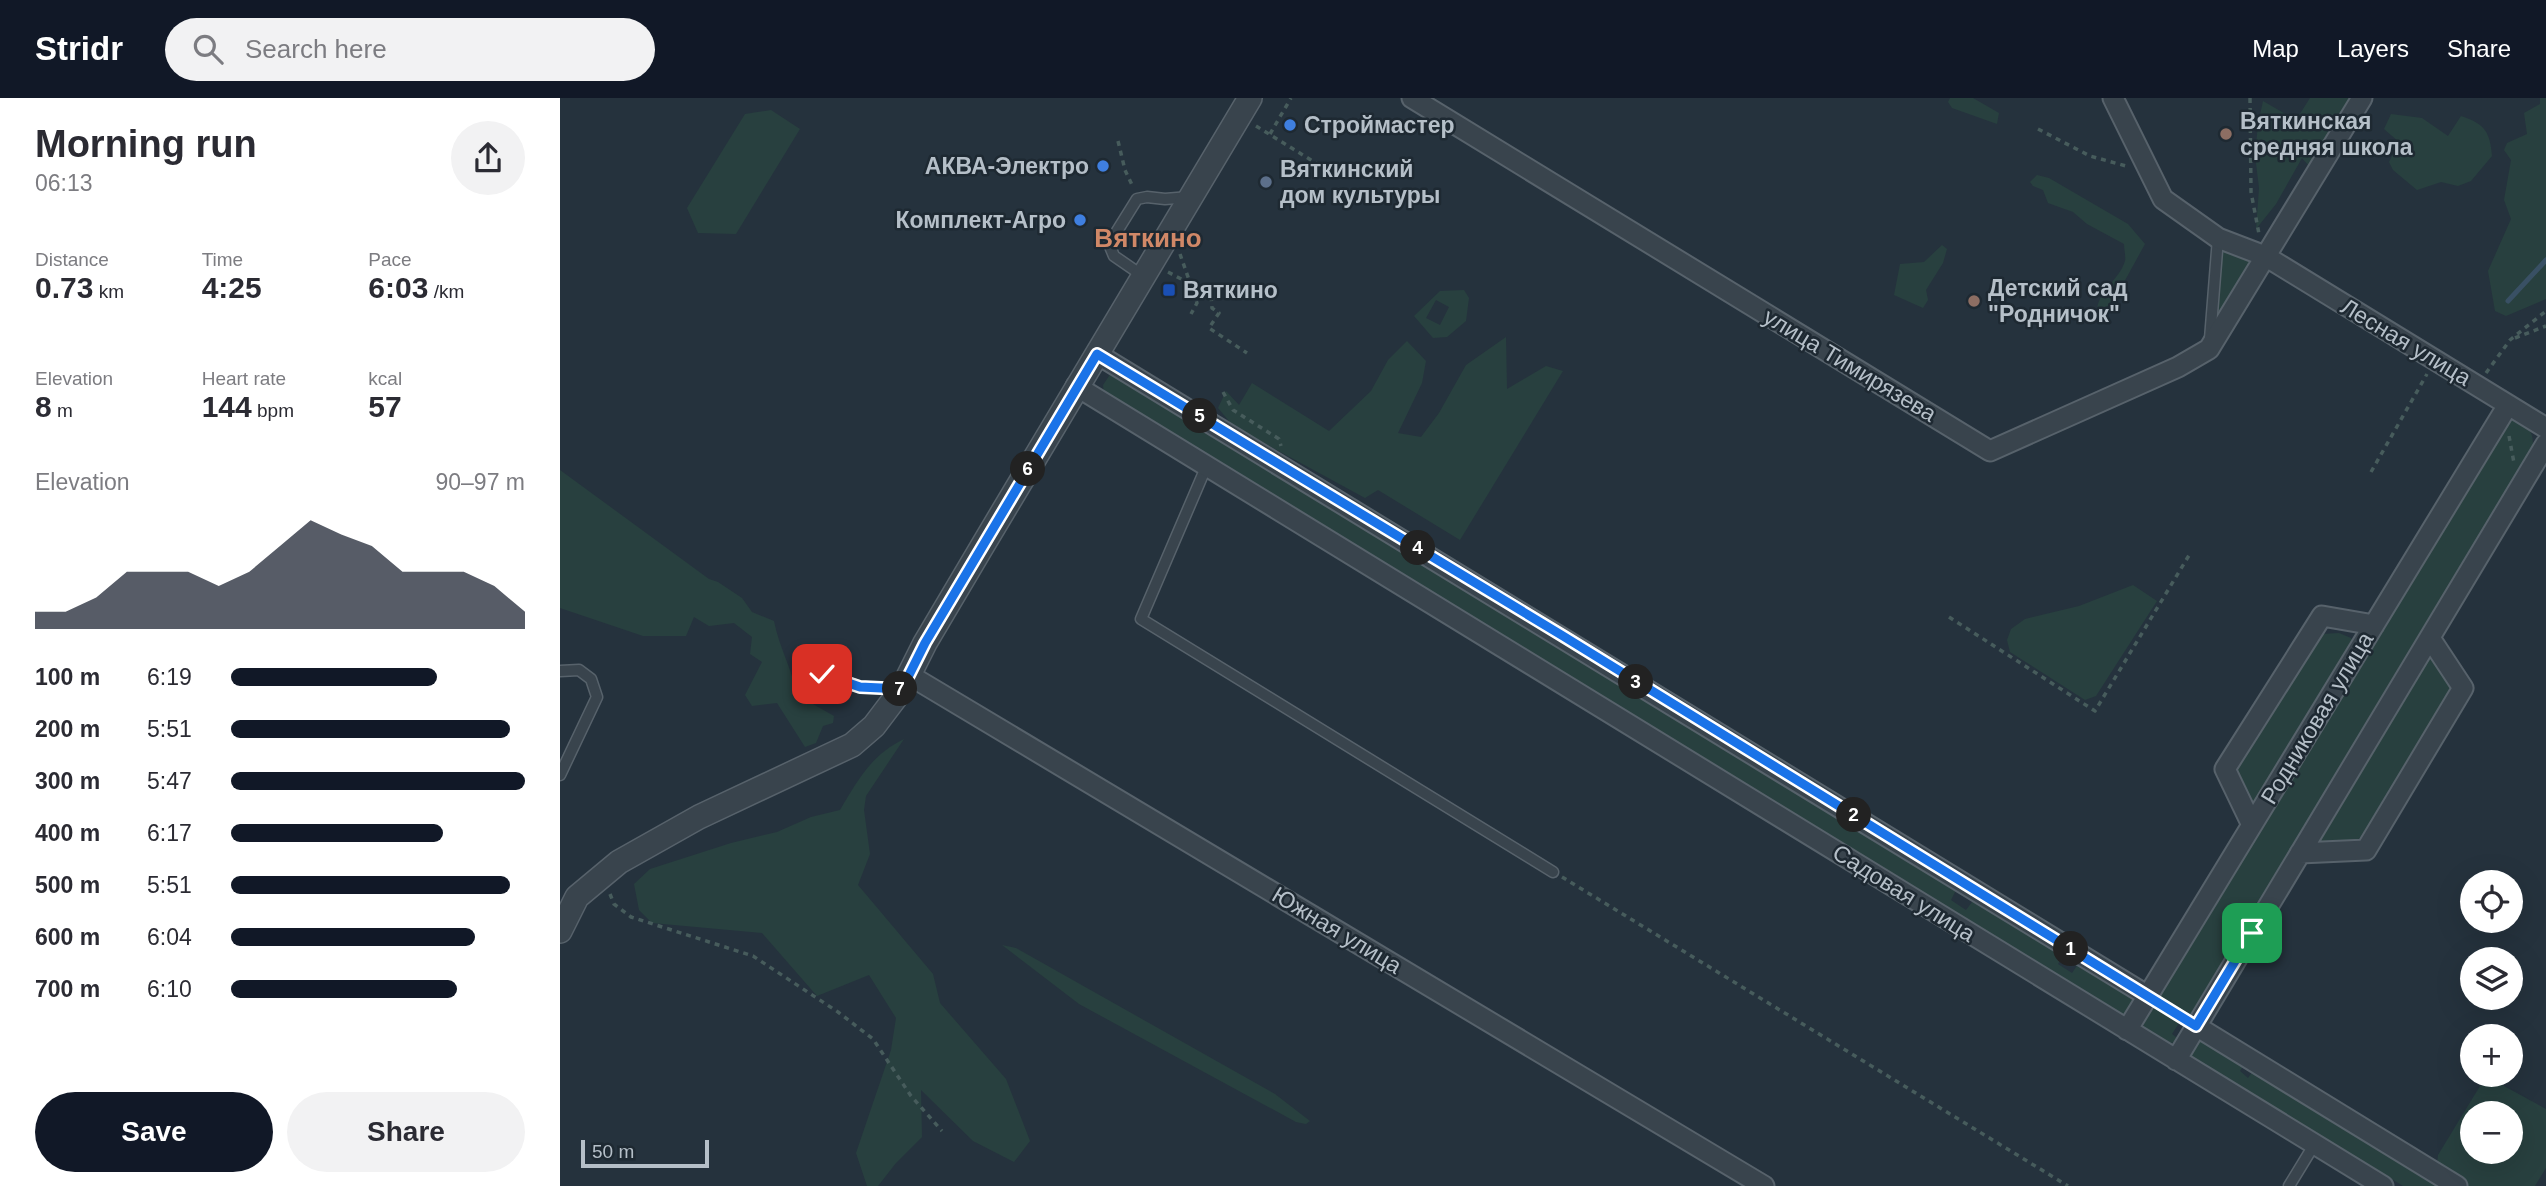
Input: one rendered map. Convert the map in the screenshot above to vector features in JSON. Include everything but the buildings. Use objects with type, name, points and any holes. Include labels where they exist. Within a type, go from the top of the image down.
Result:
[{"type":"street","points":[[560,931],[577,897],[639,850],[699,817],[852,745],[874,726],[906,682],[925,643],[1076,386],[1250,98]]},
{"type":"street","name":"улица Тимирязева","points":[[1412,98],[1990,451],[2178,367],[2209,349],[2362,98]]},
{"type":"street","name":"Лесная улица","points":[[2113,98],[2163,199],[2218,238],[2265,256],[2477,386],[2506,407],[2546,428]]},
{"type":"street","points":[[1097,354],[1563,636],[2148,996]]},
{"type":"street","name":"Садовая улица","points":[[1076,386],[2383,1186]]},
{"type":"street","name":"Родниковая улица","points":[[2127,1030],[2506,407]]},
{"type":"street","points":[[2176,1060],[2546,444]]},
{"type":"street","points":[[2252,825],[2225,769],[2322,616],[2374,625]]},
{"type":"street","points":[[2300,853],[2366,850],[2463,688],[2430,638]]},
{"type":"street","name":"Южная улица","points":[[906,682],[1764,1186]]},
{"type":"street","points":[[2196,1026],[2456,1186]]},
{"type":"lane","points":[[1143,276],[1114,256],[1109,244],[1138,199],[1190,197]]},
{"type":"lane","points":[[2209,349],[2218,238]]},
{"type":"lane","points":[[1207,465],[1141,619],[1553,872]]},
{"type":"lane","points":[[560,671],[579,670],[591,679],[597,697],[560,775]]},
{"type":"lane","points":[[822,674],[860,687],[906,682]]},
{"type":"lane","points":[[2290,1186],[2314,1144]]},
{"type":"path","points":[[1270,134],[1291,98]]},
{"type":"path","points":[[2250,98],[2250,192],[2265,256]]},
{"type":"path","points":[[1255,125],[1324,168]]},
{"type":"path","points":[[2038,129],[2090,156],[2151,172]]},
{"type":"path","points":[[1118,141],[1131,186]]},
{"type":"path","points":[[1180,252],[1197,303],[1191,314]]},
{"type":"path","points":[[1168,272],[1211,295],[1212,308],[1219,313],[1209,328],[1247,353]]},
{"type":"path","points":[[2477,386],[2510,340],[2546,311]]},
{"type":"path","points":[[2510,340],[2546,327]]},
{"type":"path","points":[[2371,472],[2435,360]]},
{"type":"path","points":[[1223,392],[1233,410],[1279,439]]},
{"type":"path","points":[[2506,407],[2514,463],[2512,500]]},
{"type":"path","points":[[1949,617],[2095,711],[2191,552]]},
{"type":"path","points":[[1553,872],[2068,1186]]},
{"type":"path","points":[[603,875],[614,904],[631,918],[753,956],[838,1012],[873,1039],[911,1096],[942,1131]]},
{"type":"path","points":[[2148,996],[2196,1026]]},
{"type":"green space","points":[[1950,98],[1973,98],[1999,113],[1997,124],[1952,108],[1948,102]]},
{"type":"green space","points":[[2310,98],[2354,98],[2317,158],[2309,166],[2302,158],[2276,204],[2256,229],[2259,188],[2255,155],[2263,101],[2296,120]]},
{"type":"green space","points":[[2540,98],[2546,98],[2546,299],[2506,316],[2495,311],[2488,271],[2511,219],[2504,200],[2511,160],[2504,150],[2507,143],[2527,134],[2524,113],[2540,104]]},
{"type":"green space","points":[[771,110],[800,129],[736,234],[698,233],[687,208],[745,114]]},
{"type":"green space","points":[[2391,114],[2422,118],[2448,136],[2461,116],[2469,119],[2485,130],[2492,156],[2471,181],[2458,186],[2441,182],[2417,190],[2393,170],[2389,162],[2399,142],[2384,129]]},
{"type":"green space","points":[[2037,175],[2049,178],[2128,224],[2145,244],[2117,295],[2101,314],[2097,313],[2100,299],[2125,261],[2124,244],[2087,224],[2073,212],[2048,203],[2043,190],[2030,182]]},
{"type":"green space","points":[[1942,245],[1947,249],[1943,263],[1926,290],[1928,300],[1923,308],[1894,295],[1900,264],[1924,262]]},
{"type":"green space","points":[[2225,248],[2255,261],[2217,327],[2221,253]]},
{"type":"green space","points":[[1464,290],[1469,298],[1466,321],[1447,337],[1433,338],[1414,316],[1440,291]],"holes":[[[1436,300],[1449,307],[1440,325],[1426,318]]]},
{"type":"green space","points":[[1506,337],[1507,389],[1546,366],[1563,371],[1460,540],[1378,490],[1365,498],[1233,426],[1218,408],[1226,391],[1239,405],[1252,383],[1329,431],[1371,391],[1388,360],[1407,341],[1426,361],[1422,383],[1398,433],[1421,437],[1439,413],[1466,365]]},
{"type":"green space","points":[[1111,373],[1841,813],[1842,821],[1873,840],[1881,839],[1958,886],[1951,900],[1966,910],[1975,898],[2065,952],[2058,964],[2072,973],[2080,961],[2131,992],[2135,1004],[2129,1015],[2120,1016],[1104,394],[1103,385]]},
{"type":"green space","points":[[2515,419],[2532,435],[2532,458],[2251,922],[2244,924],[2231,916],[2226,924],[2239,933],[2239,943],[2194,1019],[2157,995],[2501,425]]},
{"type":"green space","points":[[560,470],[709,579],[742,598],[752,612],[774,621],[797,695],[834,716],[833,723],[823,726],[816,743],[805,747],[777,703],[752,706],[745,695],[762,662],[750,654],[752,637],[734,623],[709,626],[694,617],[686,636],[643,636],[560,608]]},
{"type":"green space","points":[[2133,585],[2157,601],[2096,696],[2085,700],[2010,652],[2007,640],[2011,629],[2025,619],[2079,606]]},
{"type":"green space","points":[[2339,633],[2351,638],[2356,646],[2255,805],[2246,803],[2235,768],[2322,634]]},
{"type":"green space","points":[[2430,656],[2451,680],[2452,692],[2366,833],[2356,841],[2318,844],[2314,837],[2424,657]]},
{"type":"green space","points":[[904,739],[866,796],[864,810],[870,854],[858,885],[933,974],[940,1003],[1006,1079],[1030,1141],[1014,1162],[973,1141],[921,1090],[922,1137],[878,1186],[867,1186],[856,1153],[891,1050],[896,1018],[869,975],[817,996],[762,933],[652,923],[639,910],[634,884],[650,869],[731,843],[777,832],[811,817],[840,810],[874,761]]},
{"type":"green space","points":[[1002,945],[1016,948],[1275,1094],[1310,1121],[1306,1124],[1296,1122],[1079,1004]]},
{"type":"green space","points":[[2153,1002],[2181,1020],[2172,1034],[2180,1040],[2171,1043],[2144,1029],[2143,1019]]},
{"type":"green space","points":[[2197,1038],[2246,1062],[2240,1071],[2248,1078],[2255,1068],[2448,1186],[2403,1186],[2191,1056],[2191,1046]]},
{"type":"green space","points":[[2479,1087],[2506,1087],[2546,1109],[2546,1168],[2535,1186],[2466,1186],[2437,1167],[2438,1155],[2460,1119],[2460,1164],[2523,1164],[2523,1101],[2471,1101]]},
{"type":"waterway","points":[[2508,301],[2546,260]]},
{"type":"place","name":"Строймастер","points":[[1290,125]]},
{"type":"place","name":"Вяткинская средняя школа","points":[[2226,134]]},
{"type":"place","name":"АКВА-Электро","points":[[1103,166]]},
{"type":"place","name":"Вяткинский дом культуры","points":[[1266,182]]},
{"type":"place","name":"Комплект-Агро","points":[[1080,220]]},
{"type":"place","name":"Вяткино","points":[[1169,290]]},
{"type":"place","name":"Детский сад \"Родничок\"","points":[[1974,301]]},
{"type":"district","name":"Вяткино","points":[[1148,238]]},
{"type":"route","points":[[822,674],[860,687],[902,689],[925,643],[1097,354],[1563,636],[2196,1026],[2252,933]]}]
